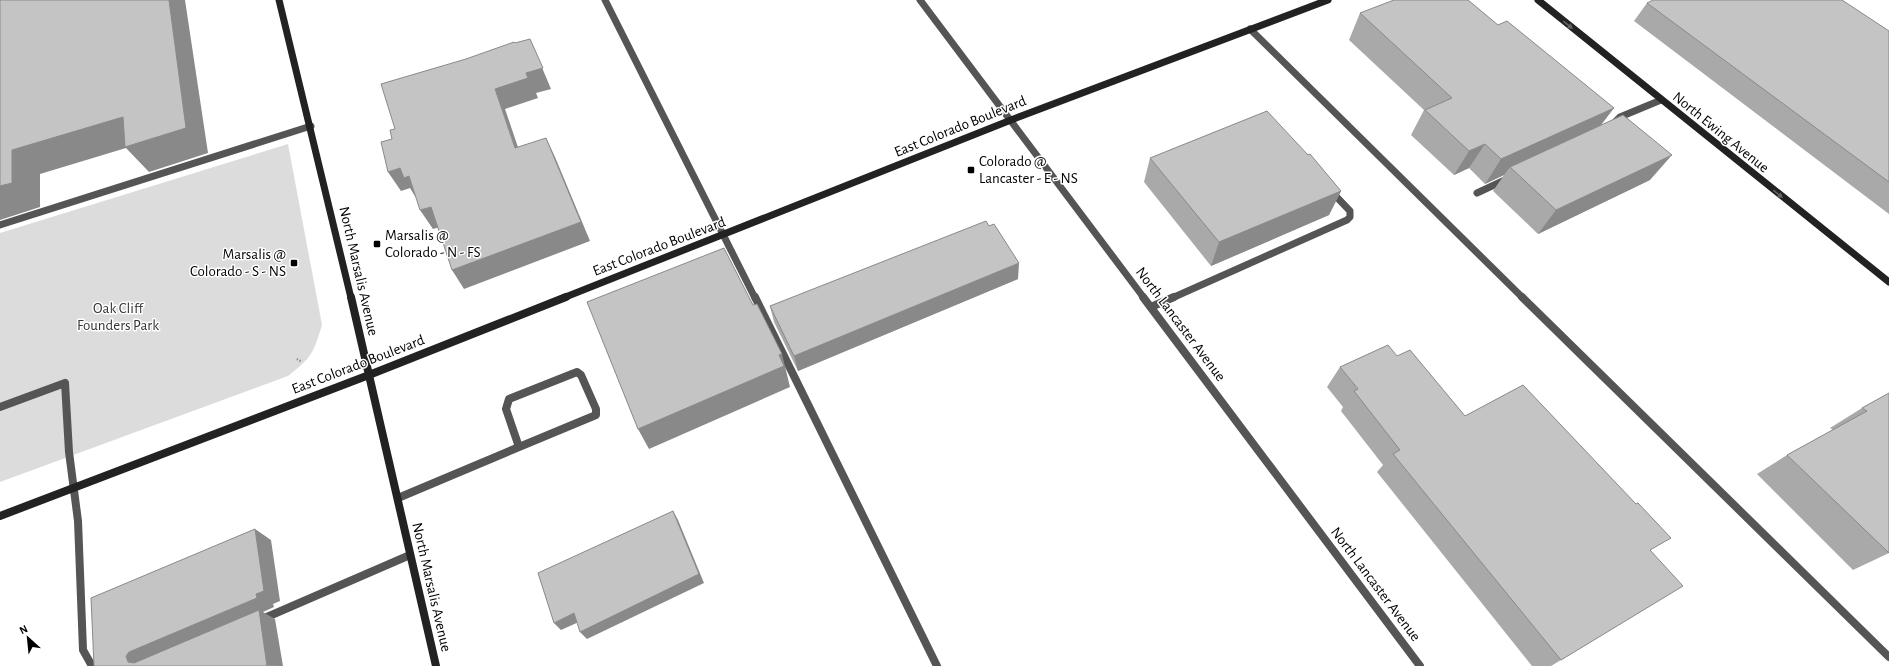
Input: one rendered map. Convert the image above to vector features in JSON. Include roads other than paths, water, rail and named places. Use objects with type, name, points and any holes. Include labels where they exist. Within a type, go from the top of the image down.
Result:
[{"type":"street","name":"North Marsalis Avenue","points":[[280,0],[311,126],[436,666]]},
{"type":"street","points":[[605,0],[724,235],[937,666]]},
{"type":"street","name":"North Lancaster Avenue","points":[[920,0],[1420,666]]},
{"type":"street","name":"East Colorado Boulevard","points":[[0,516],[369,375],[1011,120],[1328,0]]},
{"type":"street","name":"North Ewing Avenue","points":[[1538,0],[1660,100],[1889,282]]},
{"type":"street","points":[[1250,29],[1889,657]]},
{"type":"street","points":[[1610,130],[1620,117],[1660,100]]},
{"type":"street","points":[[0,225],[311,126]]},
{"type":"street","points":[[1477,193],[1513,177]]},
{"type":"street","points":[[1151,307],[1347,220],[1350,217],[1350,211],[1324,184]]},
{"type":"street","points":[[398,498],[518,448],[596,415],[593,402],[581,375],[577,372],[509,399],[506,409],[518,448]]},
{"type":"street","points":[[0,406],[65,383],[69,452],[78,521],[83,650],[92,666]]},
{"type":"street","points":[[252,623],[410,555]]},
{"type":"place","name":"Colorado @ Lancaster - E - NS","points":[[971,170]]},
{"type":"place","name":"Marsalis @ Colorado - N - FS","points":[[377,244]]},
{"type":"place","name":"Marsalis @ Colorado - S - NS","points":[[294,263]]},
{"type":"park label","name":"Oak Cliff Founders Park","points":[[118,316]]}]
